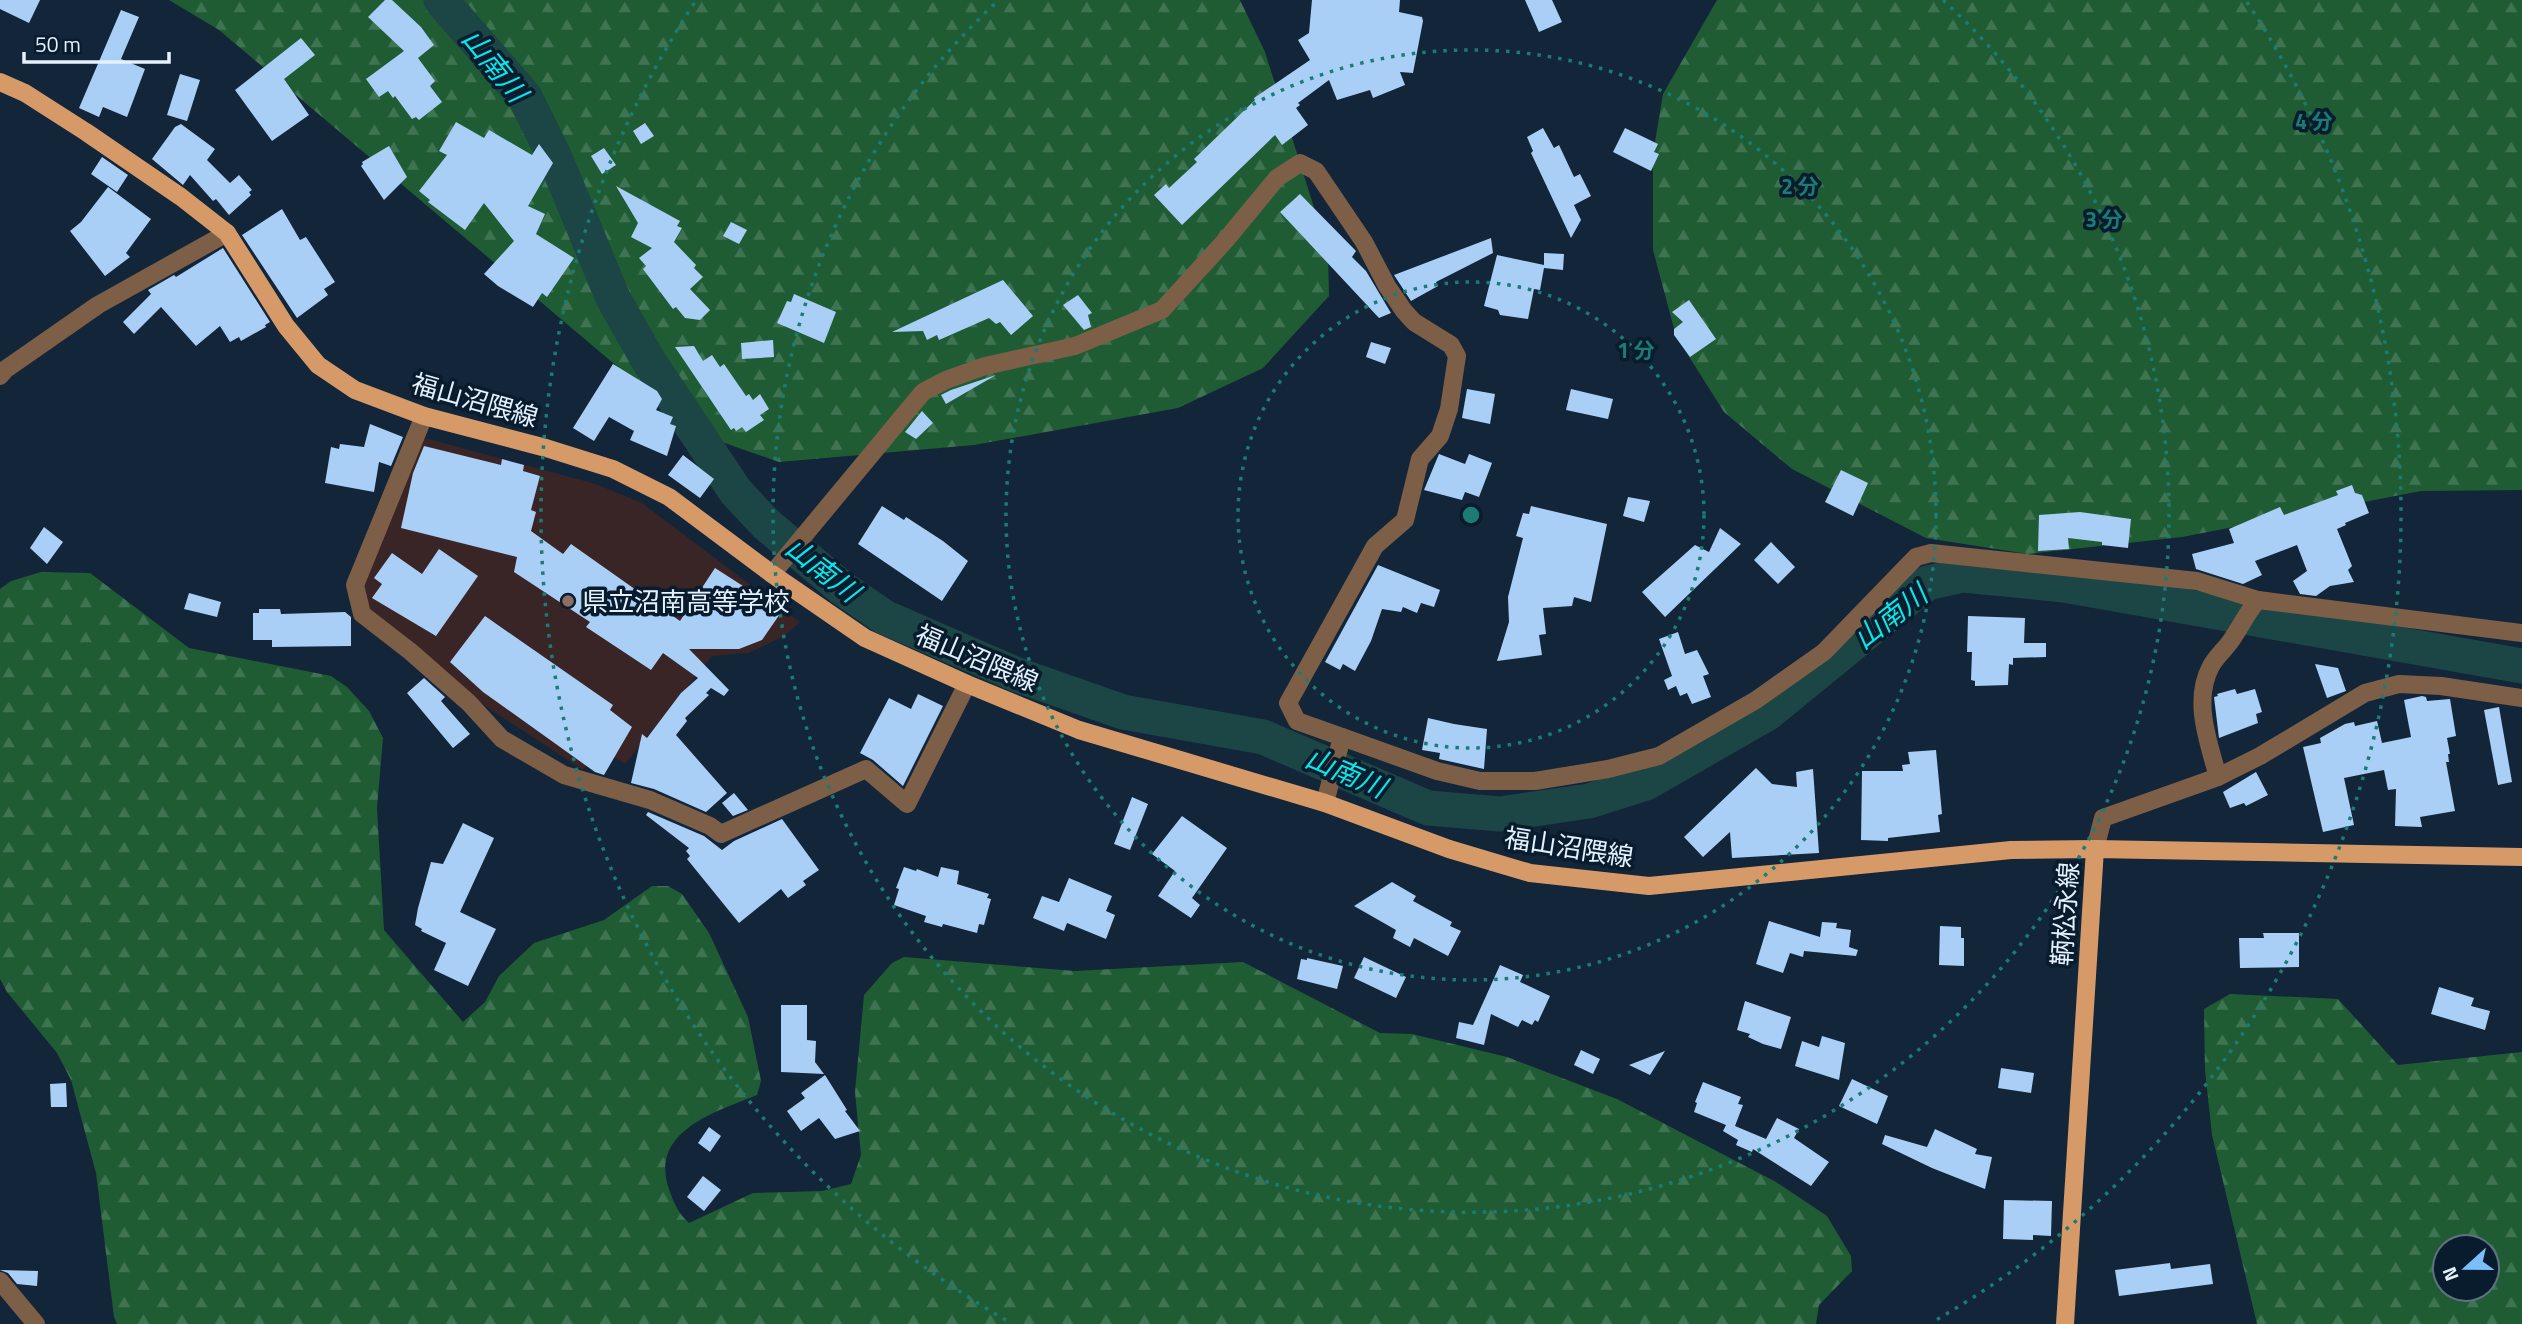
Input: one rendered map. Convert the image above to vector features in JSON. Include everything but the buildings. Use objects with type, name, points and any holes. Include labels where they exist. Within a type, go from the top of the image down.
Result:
[{"type":"main road","name":"福山沼隈線","points":[[0,82],[25,93],[86,132],[181,197],[227,233],[286,326],[318,365],[355,390],[424,416],[546,447],[613,469],[669,497],[776,568],[865,638],[1079,730],[1325,803],[1449,849],[1530,873],[1649,886],[2011,850],[2095,849]]},
{"type":"main road","name":"鞆松永線","points":[[2065,1324],[2095,849],[2522,857]]},
{"type":"street","points":[[776,568],[923,392],[946,380],[985,366],[1075,346],[1163,310],[1277,178],[1300,163],[1316,171],[1364,242],[1387,286],[1404,311],[1414,322],[1451,345],[1457,356],[1449,409],[1440,436],[1420,459],[1405,520],[1375,546],[1287,703],[1297,721],[1342,740],[1480,782],[1535,781],[1608,769],[1659,756],[1756,701],[1824,652],[1916,557],[1931,553],[2197,581],[2254,604],[2522,634]]},
{"type":"street","points":[[0,376],[6,369],[98,305],[227,233]]},
{"type":"street","points":[[424,416],[355,585],[362,614],[411,652],[469,703],[502,738],[564,775],[650,800],[710,826],[721,834],[866,769],[906,804],[967,684]]},
{"type":"street","points":[[2218,778],[2206,732],[2202,700],[2210,667],[2233,638],[2254,604]]},
{"type":"street","points":[[2095,849],[2103,818],[2218,778],[2365,693],[2399,684],[2441,686],[2522,698]]},
{"type":"street","points":[[1325,803],[1342,740]]},
{"type":"street","points":[[0,1281],[36,1324]]},
{"type":"shaded area","name":"県立沼南高等学校","points":[[421,437],[596,484],[642,503],[800,622],[784,636],[749,653],[712,656],[625,764],[602,749],[583,770],[476,700],[367,608],[360,593]]},
{"type":"green space","points":[[169,0],[1240,0],[1265,52],[1328,252],[1329,296],[1263,368],[1178,408],[974,445],[779,462],[696,433],[219,30]]},
{"type":"green space","points":[[1717,0],[2522,0],[2522,490],[2421,491],[2182,537],[2028,554],[1926,538],[1792,469],[1724,412],[1676,336],[1653,250],[1653,154],[1663,94]]},
{"type":"green space","points":[[41,572],[90,573],[189,648],[331,676],[347,687],[369,711],[383,738],[377,808],[384,930],[463,1022],[485,1002],[499,976],[534,943],[604,920],[652,886],[668,886],[682,894],[709,933],[748,1017],[761,1081],[757,1095],[692,1125],[678,1137],[669,1150],[665,1167],[668,1186],[681,1215],[689,1223],[753,1193],[822,1191],[851,1184],[861,1155],[855,1092],[864,995],[892,963],[904,957],[1075,971],[1243,962],[1380,1033],[1412,1034],[1507,1057],[1617,1099],[1776,1182],[1827,1216],[1851,1256],[1852,1271],[1819,1305],[1816,1324],[117,1324],[96,1173],[71,1080],[57,1053],[7,992],[0,979],[0,589],[11,581]]},
{"type":"green space","points":[[2230,994],[2338,999],[2398,1065],[2522,1052],[2522,1324],[2257,1324],[2212,1135],[2205,1070],[2204,1009]]},
{"type":"waterway","name":"山南川","points":[[441,0],[525,97],[555,158],[613,298],[648,360],[736,492],[766,524],[842,588],[884,617],[1015,674],[1123,712],[1263,737],[1428,808],[1500,814],[1589,801],[1646,783],[1768,713],[1927,583],[1963,575],[2064,585],[2522,666]]},
{"type":"place","name":"県立沼南高等学校","points":[[568,601]]}]
